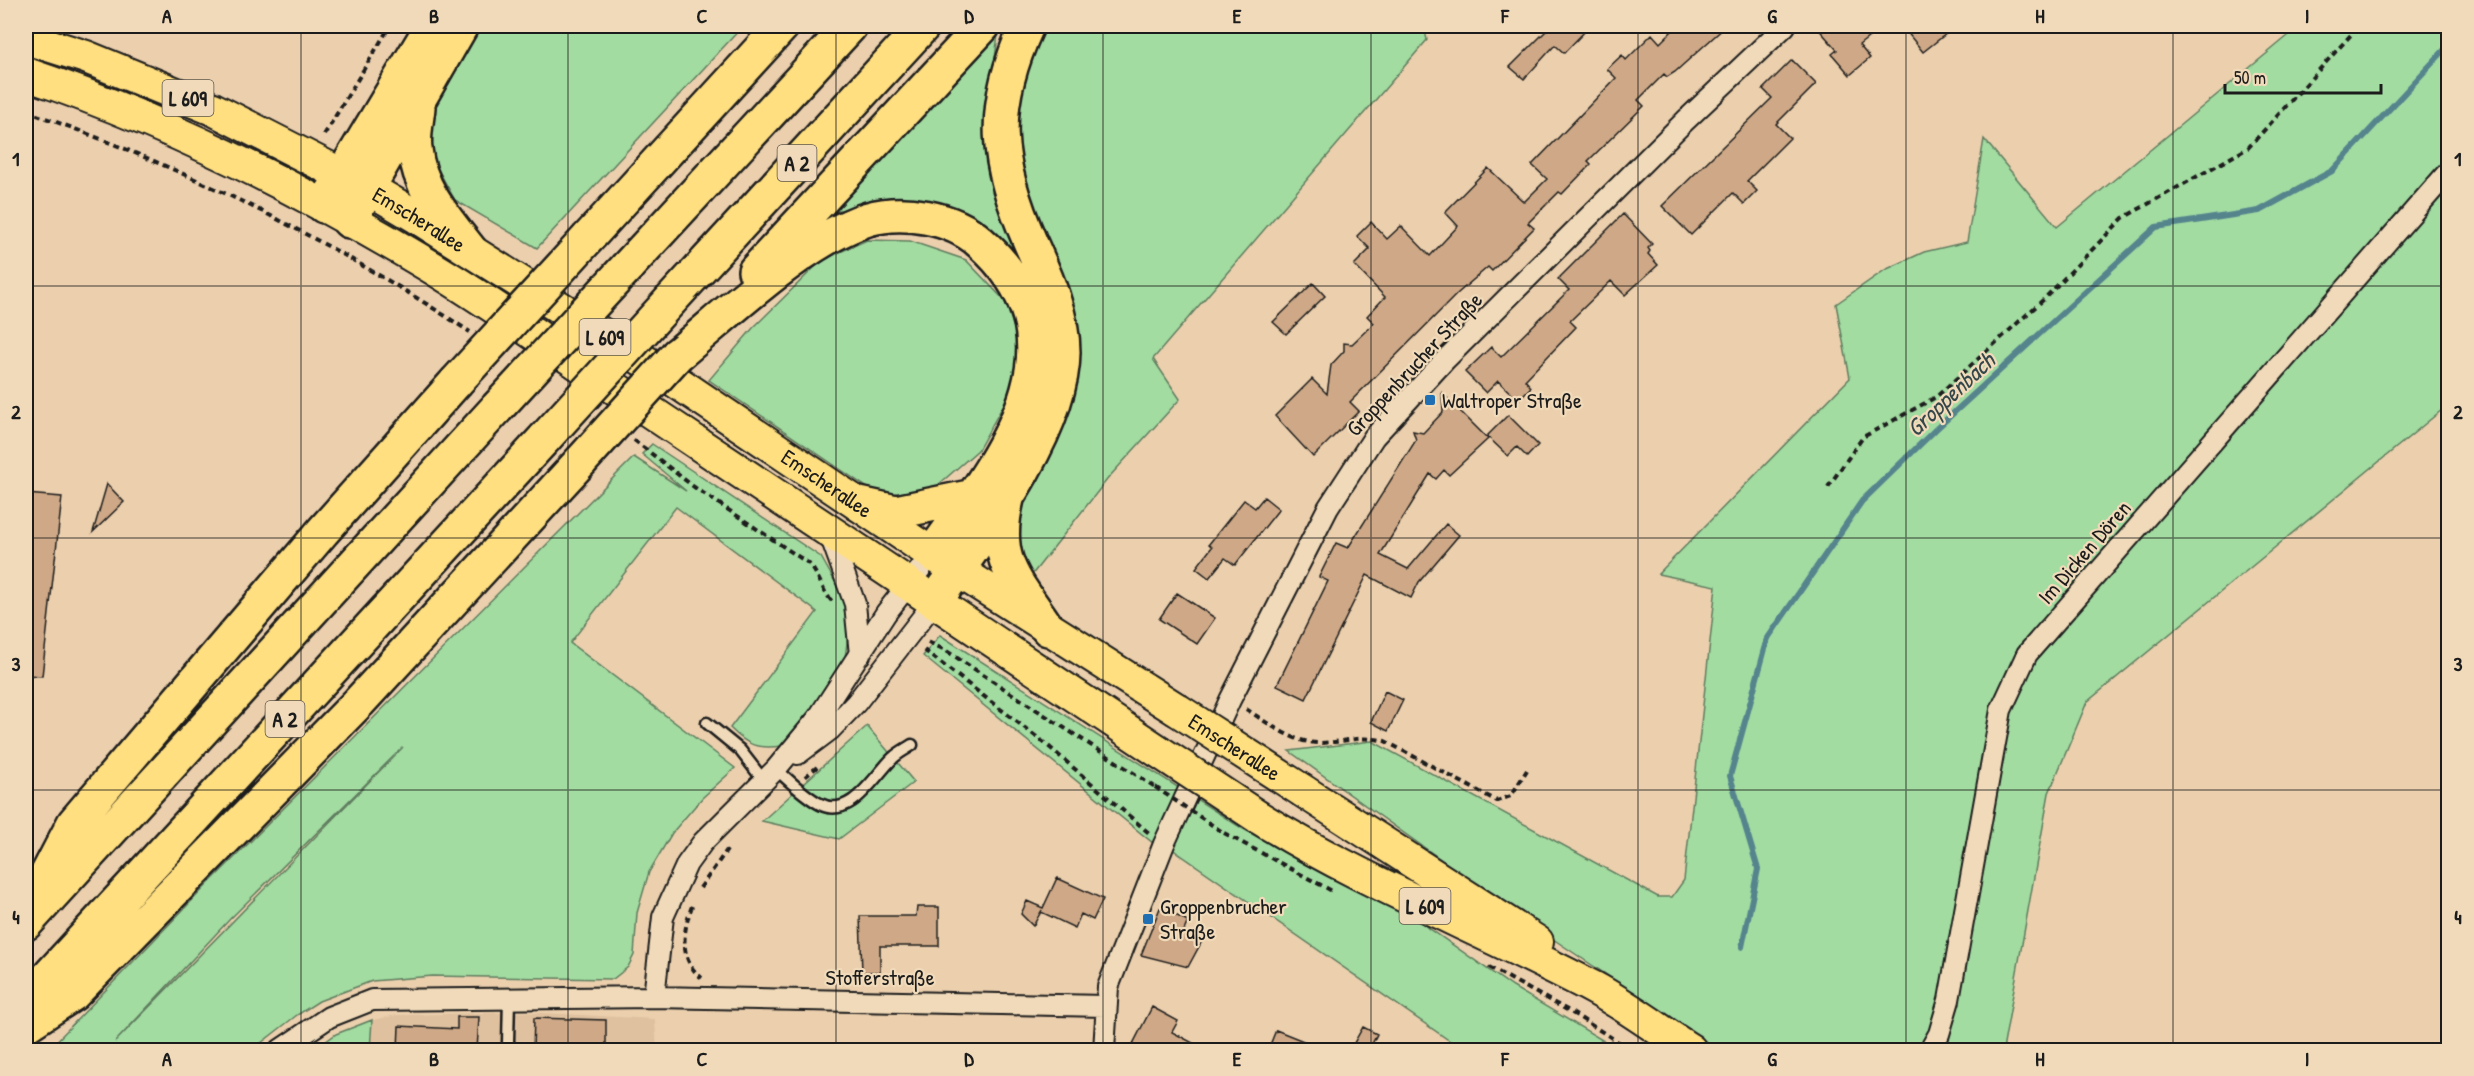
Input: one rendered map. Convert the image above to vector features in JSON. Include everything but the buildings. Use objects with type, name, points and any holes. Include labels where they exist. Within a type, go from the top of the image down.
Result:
[{"type":"highway","points":[[356,182],[432,26]]},
{"type":"highway","points":[[337,213],[356,182],[419,97],[461,26]]},
{"type":"highway","points":[[26,916],[74,823],[323,531],[782,26]]},
{"type":"highway","name":"A 2","points":[[26,923],[850,26]]},
{"type":"highway","name":"A 2","points":[[26,1001],[923,26]]},
{"type":"highway","points":[[708,327],[982,26]]},
{"type":"highway","points":[[923,592],[944,562],[1009,492],[1027,464],[1050,419],[1059,382],[1063,352],[1058,318],[1047,280],[1017,211],[1004,168],[1000,106],[1004,84],[1027,26]]},
{"type":"highway","points":[[419,97],[414,147],[419,176],[431,199],[470,250]]},
{"type":"highway","points":[[26,1025],[73,994],[359,702],[677,355],[708,327],[808,249],[839,231],[870,219],[897,215],[921,217],[950,223],[975,238],[999,259],[1021,290],[1031,321],[1034,352],[1031,384],[1018,421],[974,496],[944,562]]},
{"type":"highway","points":[[1009,492],[1003,515],[1002,551],[1009,570],[1048,629]]},
{"type":"highway","points":[[859,504],[896,512],[974,496]]},
{"type":"main road","name":"Emscherallee","points":[[26,38],[86,57],[150,82],[259,131],[356,182],[470,250],[668,376],[944,562],[1557,955],[1596,989]]},
{"type":"main road","name":"Emscherallee","points":[[26,74],[78,91],[209,147],[337,213],[434,269],[923,592],[1258,817],[1313,851],[1363,877],[1596,989],[1680,1044]]},
{"type":"street","name":"Groppenbrucher Straße","points":[[1107,1049],[1105,1006],[1114,968],[1164,844],[1230,700],[1328,508],[1374,437],[1444,362],[1686,120],[1785,26]]},
{"type":"street","name":"Im Dicken Dören","points":[[1930,1050],[1939,1034],[1949,1000],[2001,710],[2027,654],[2448,172]]},
{"type":"street","points":[[828,529],[855,604],[860,655]]},
{"type":"street","points":[[654,997],[663,917],[678,881],[703,842],[770,775],[818,718],[886,613],[923,592]]},
{"type":"street","points":[[770,775],[830,730],[856,703],[923,592]]},
{"type":"street","name":"Stofferstraße","points":[[280,1050],[329,1017],[372,1000],[654,997],[1105,1006]]},
{"type":"lane","points":[[707,723],[770,775],[795,785],[823,806],[847,805],[894,757],[912,745]]},
{"type":"lane","points":[[509,997],[508,1043],[513,1050]]},
{"type":"path","points":[[324,135],[390,26]]},
{"type":"path","points":[[1827,487],[1863,437],[1936,398],[2044,299],[2123,218],[2248,148],[2359,26]]},
{"type":"path","points":[[26,111],[170,167],[278,219]]},
{"type":"path","points":[[651,451],[694,487],[808,563],[817,572],[830,601],[838,605],[855,604]]},
{"type":"path","points":[[930,642],[1224,833],[1342,896]]},
{"type":"path","points":[[917,659],[924,650],[1047,745],[1164,844]]},
{"type":"path","points":[[1230,700],[1299,740],[1320,743],[1367,737],[1385,741],[1497,801],[1511,796],[1527,770]]},
{"type":"path","points":[[795,785],[819,765]]},
{"type":"path","points":[[728,999],[698,975],[687,959],[684,946],[685,930],[695,898],[713,867],[730,846]]},
{"type":"path","points":[[1481,963],[1540,994],[1631,1050]]},
{"type":"shaded area","points":[[526,1012],[655,1019],[657,1050],[370,1050],[372,1020],[397,1015]]},
{"type":"green space","points":[[466,26],[743,26],[537,248],[455,200],[424,144],[426,97]]},
{"type":"green space","points":[[999,26],[992,83],[1025,267],[990,229],[877,204],[815,214]]},
{"type":"green space","points":[[1041,26],[1424,26],[1427,40],[1153,359],[1180,399],[1110,476],[1031,576],[1015,544],[1020,501],[1041,463],[1017,165],[1015,85]]},
{"type":"green space","points":[[2300,26],[2448,26],[2448,405],[2087,702],[2049,793],[2003,1050],[1719,1050],[1544,933],[1289,751],[1372,741],[1658,897],[1672,897],[1684,880],[1716,586],[1658,574],[1850,378],[1836,304],[1885,270],[1924,252],[1967,242],[1984,139],[2057,227]]},
{"type":"green space","points":[[867,240],[910,241],[966,260],[1005,301],[1021,349],[1018,379],[978,450],[930,492],[887,501],[709,380],[753,328],[822,260]]},
{"type":"green space","points":[[652,444],[821,557],[843,596],[849,627],[845,658],[805,722],[782,746],[753,745],[742,739],[730,728],[817,612],[676,507],[570,643],[735,768],[702,798],[672,833],[649,872],[637,913],[634,955],[628,967],[613,979],[433,976],[372,981],[319,1001],[252,1050],[48,1050],[207,885],[634,457],[686,491],[642,454]],"holes":[[[403,747],[115,1042],[230,919]]]},
{"type":"green space","points":[[940,635],[1240,827],[1302,862],[1410,915],[1513,987],[1619,1050],[1463,1050],[1169,847],[1153,843],[923,656]]},
{"type":"green space","points":[[867,726],[914,782],[839,839],[762,821]]},
{"type":"green space","points":[[372,1020],[370,1050],[314,1050],[336,1034]]},
{"type":"waterway","name":"Groppenbach","points":[[1742,947],[1758,869],[1730,776],[1768,638],[1862,501],[1936,429],[2156,227],[2259,211],[2332,171],[2448,46]]},
{"type":"place","name":"Waltroper Straße","points":[[1430,400]]},
{"type":"place","name":"Groppenbrucher Straße","points":[[1148,919]]}]
